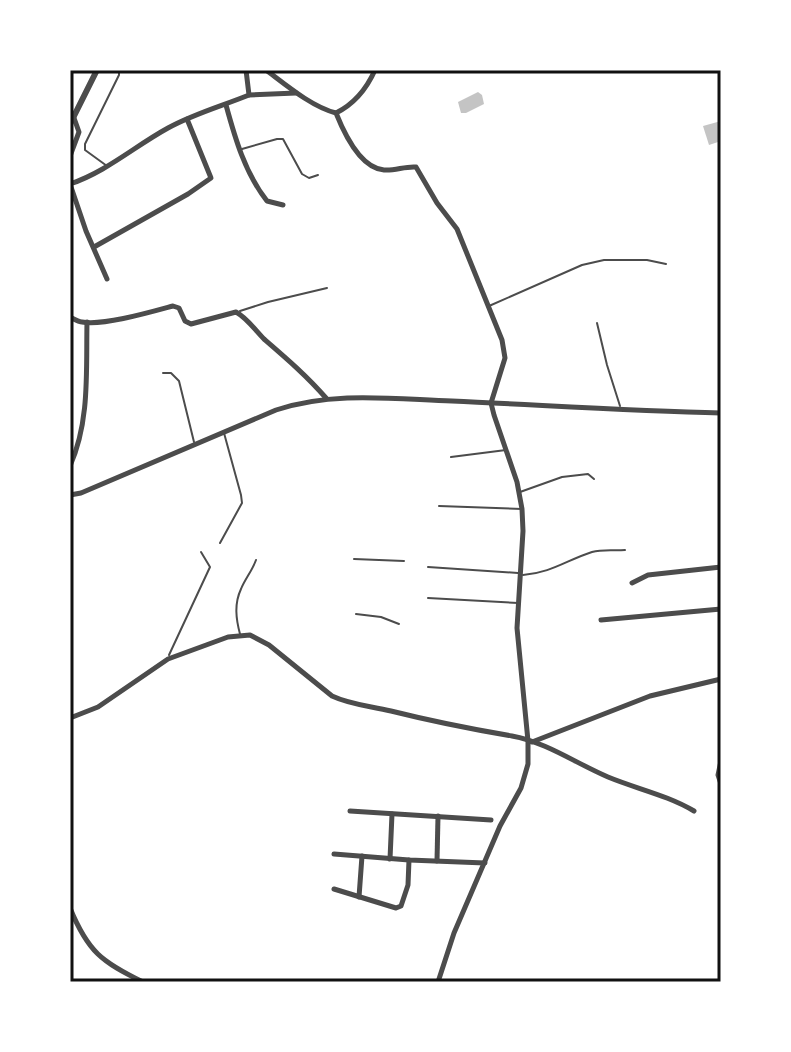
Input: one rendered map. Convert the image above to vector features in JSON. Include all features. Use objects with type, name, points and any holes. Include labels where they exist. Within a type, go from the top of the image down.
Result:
[{"type":"street","points":[[70,156],[79,132],[72,121],[97,70]]},
{"type":"street","points":[[246,70],[249,95]]},
{"type":"street","points":[[266,70],[297,93],[336,113],[362,159],[373,167],[383,170],[416,167],[457,229],[502,340],[505,358],[491,403],[520,492],[522,509],[517,628],[530,742],[528,764],[454,933],[438,982]]},
{"type":"street","points":[[336,113],[352,103],[375,70]]},
{"type":"street","points":[[107,279],[70,184],[98,172],[187,119],[249,95],[297,93]]},
{"type":"street","points":[[226,105],[239,150],[264,198],[283,205]]},
{"type":"street","points":[[94,247],[211,178],[187,119]]},
{"type":"street","points":[[70,317],[87,322],[136,316],[173,306],[179,308],[185,321],[191,324],[236,312],[326,398]]},
{"type":"street","points":[[70,466],[82,432],[85,410],[87,322]]},
{"type":"street","points":[[70,495],[285,407],[326,398],[368,397],[721,413]]},
{"type":"street","points":[[632,583],[648,575],[721,567]]},
{"type":"street","points":[[601,620],[721,609]]},
{"type":"street","points":[[70,718],[98,707],[168,659],[228,637],[250,635],[269,645],[332,696],[354,705],[514,736],[605,776],[679,802],[694,811]]},
{"type":"street","points":[[530,742],[650,696],[721,679]]},
{"type":"street","points":[[721,761],[718,775],[721,784]]},
{"type":"street","points":[[350,811],[491,820]]},
{"type":"street","points":[[390,859],[392,814]]},
{"type":"street","points":[[437,861],[438,816]]},
{"type":"street","points":[[334,854],[485,863]]},
{"type":"street","points":[[359,897],[362,856]]},
{"type":"street","points":[[334,889],[396,908],[401,906],[408,885],[409,860]]},
{"type":"street","points":[[70,908],[81,933],[95,952],[143,982]]},
{"type":"lane","points":[[107,166],[85,150],[85,144],[119,70]]},
{"type":"lane","points":[[239,150],[283,139],[302,174],[309,178],[318,175]]},
{"type":"lane","points":[[489,306],[582,265],[604,260],[647,260],[666,264]]},
{"type":"lane","points":[[236,312],[327,288]]},
{"type":"lane","points":[[597,323],[621,409]]},
{"type":"lane","points":[[163,373],[171,373],[179,381],[195,445]]},
{"type":"lane","points":[[220,543],[242,503],[224,433]]},
{"type":"lane","points":[[451,457],[507,450]]},
{"type":"lane","points":[[520,492],[567,476],[588,474],[594,479]]},
{"type":"lane","points":[[439,506],[522,509]]},
{"type":"lane","points":[[428,567],[541,574],[591,552],[625,550]]},
{"type":"lane","points":[[168,659],[210,567],[201,552]]},
{"type":"lane","points":[[354,559],[404,561]]},
{"type":"lane","points":[[241,636],[236,619],[237,601],[256,560]]},
{"type":"lane","points":[[428,598],[518,603]]},
{"type":"lane","points":[[356,614],[381,617],[399,624]]},
{"type":"building","points":[[478,92],[484,104],[461,113],[458,102]]},
{"type":"building","points":[[721,121],[721,141],[709,145],[703,126]]}]
